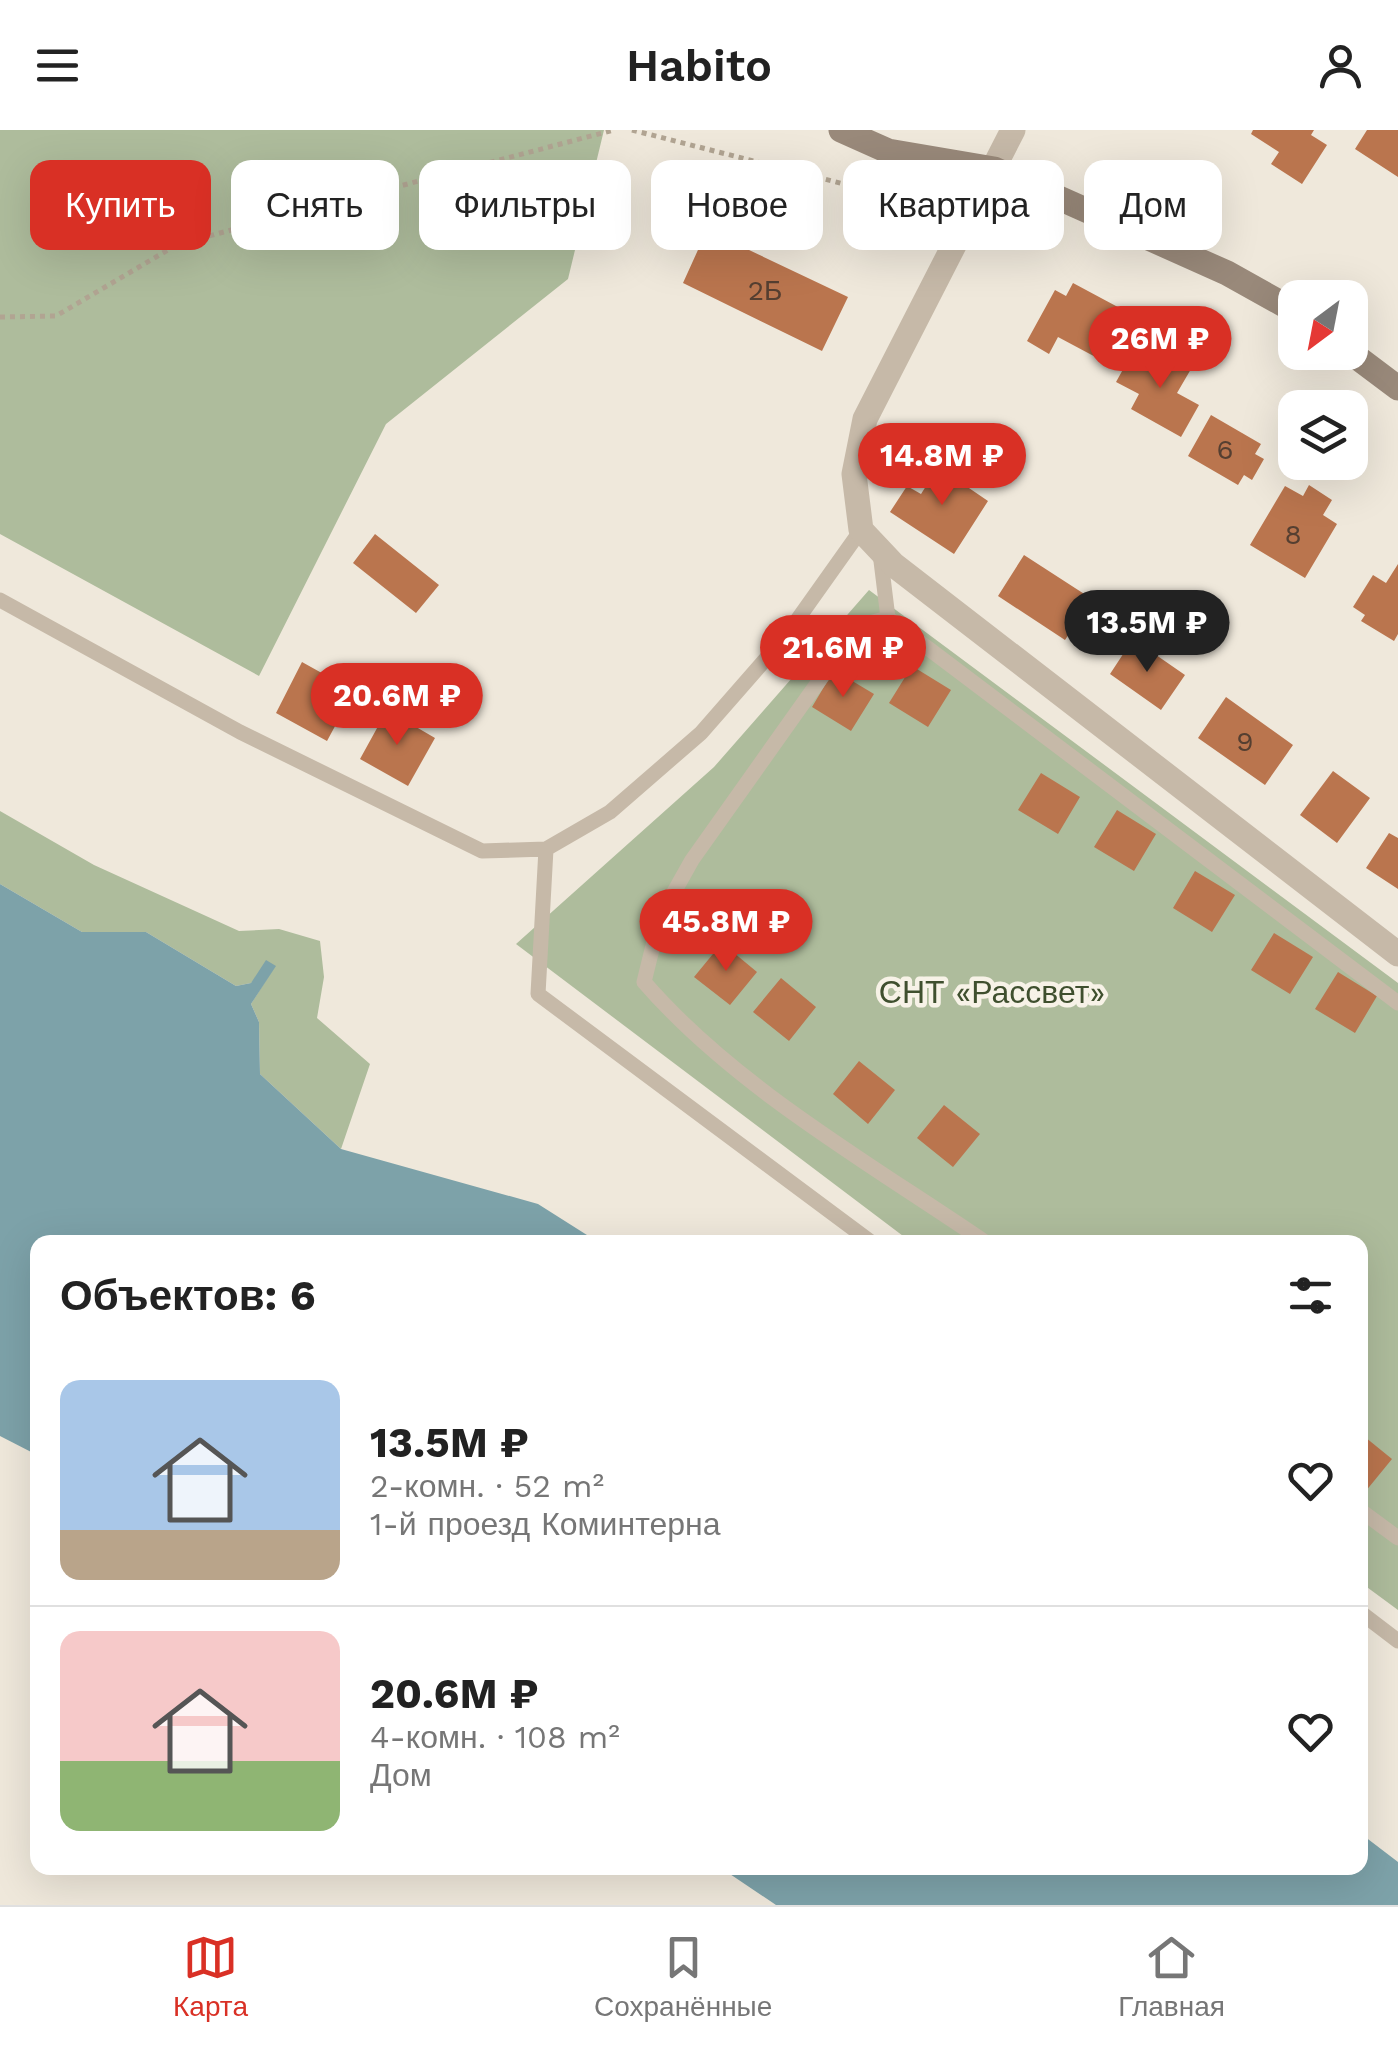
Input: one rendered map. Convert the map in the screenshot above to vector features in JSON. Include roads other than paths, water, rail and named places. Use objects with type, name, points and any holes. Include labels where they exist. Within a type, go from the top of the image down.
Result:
[{"type":"street","points":[[841,130],[888,151],[941,160]]},
{"type":"street","points":[[998,160],[1013,130]]},
{"type":"street","points":[[1064,200],[1228,273],[1278,301]]},
{"type":"street","points":[[952,250],[865,419],[854,474],[861,530],[879,550],[1398,954]]},
{"type":"street","points":[[1368,366],[1398,388]]},
{"type":"lane","points":[[0,600],[240,732],[482,851],[546,849],[610,812],[701,732],[785,637],[861,530]]},
{"type":"lane","points":[[879,550],[888,618],[1398,1003]]},
{"type":"lane","points":[[888,618],[858,626],[692,860],[660,917],[644,982],[680,1024],[975,1235]]},
{"type":"lane","points":[[546,849],[538,994],[862,1235]]},
{"type":"lane","points":[[1368,1516],[1398,1538]]},
{"type":"lane","points":[[1368,1618],[1398,1641]]},
{"type":"water","points":[[0,884],[82,932],[146,932],[236,986],[251,983],[266,960],[276,966],[251,1004],[259,1022],[260,1074],[341,1149],[538,1204],[587,1235],[30,1235],[30,1451],[0,1436]]},
{"type":"water","points":[[1368,1839],[1398,1862],[1398,1905],[776,1905],[731,1875],[1368,1875]]},
{"type":"park label","name":"СНТ «Рассвет»","points":[[992,992]]}]
